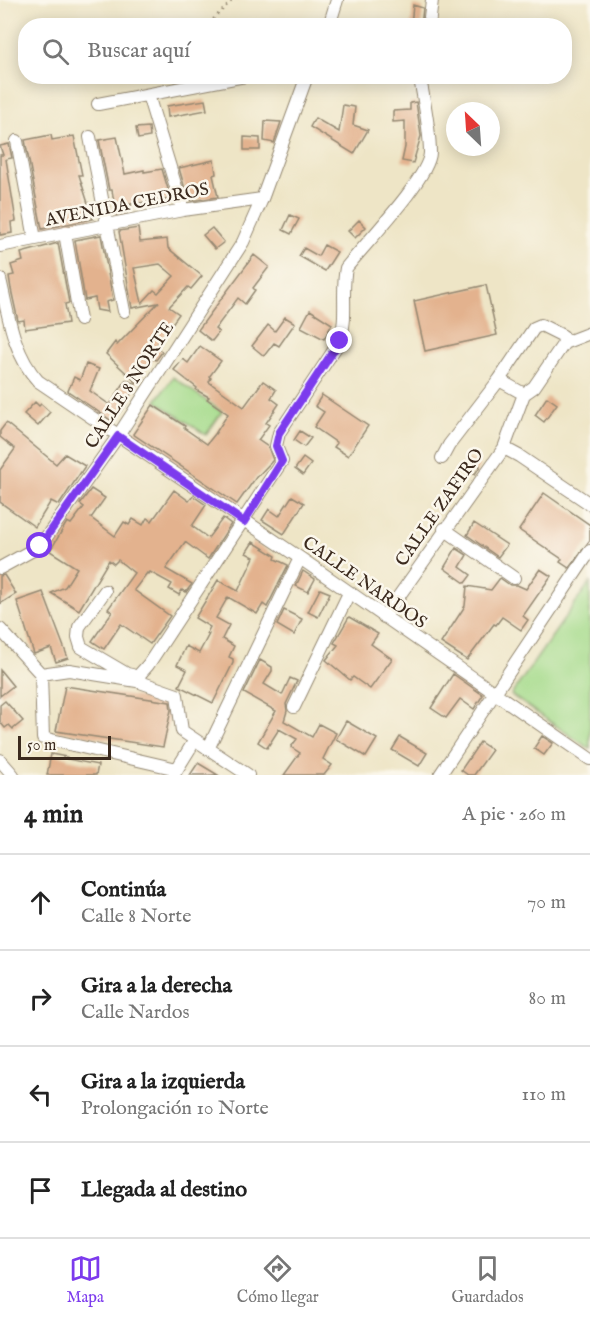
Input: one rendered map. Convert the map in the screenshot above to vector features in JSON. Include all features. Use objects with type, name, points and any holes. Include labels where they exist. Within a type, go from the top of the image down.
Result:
[{"type":"street","points":[[332,18],[337,0]]},
{"type":"street","points":[[430,18],[432,0]]},
{"type":"street","points":[[98,104],[204,84]]},
{"type":"street","name":"CALLE 8 NORTE","points":[[0,568],[40,546],[118,436],[243,243],[262,199],[304,84]]},
{"type":"street","points":[[138,678],[244,522],[282,461],[276,446],[279,433],[340,341],[344,329],[343,279],[346,268],[409,192],[423,171],[430,155],[420,84]]},
{"type":"street","points":[[148,95],[183,210]]},
{"type":"street","points":[[90,137],[124,311]]},
{"type":"street","points":[[17,141],[34,239]]},
{"type":"street","name":"AVENIDA CEDROS","points":[[0,246],[183,210],[262,199]]},
{"type":"street","points":[[65,233],[80,320]]},
{"type":"street","name":"CALLE NARDOS","points":[[0,279],[14,336],[27,369],[38,381],[300,558],[590,759]]},
{"type":"street","points":[[442,458],[534,328],[541,325],[554,331],[563,336],[564,343]]},
{"type":"street","points":[[499,380],[524,394],[534,387],[564,343],[590,333]]},
{"type":"street","name":"CALLE ZAFIRO","points":[[384,616],[504,448],[524,394]]},
{"type":"street","points":[[504,448],[590,504]]},
{"type":"street","points":[[444,530],[514,578]]},
{"type":"street","points":[[440,775],[590,551]]},
{"type":"street","points":[[208,748],[300,558]]},
{"type":"street","points":[[105,591],[79,627],[78,638],[81,646],[127,674],[177,695],[182,731],[248,775]]},
{"type":"street","points":[[294,707],[349,593]]},
{"type":"street","points":[[0,630],[41,674],[43,738],[175,772],[195,740]]},
{"type":"street","points":[[41,674],[69,670],[138,678]]},
{"type":"street","points":[[0,760],[13,775]]},
{"type":"path","points":[[214,18],[233,0]]},
{"type":"green space","points":[[173,377],[222,412],[206,435],[156,401]]},
{"type":"green space","points":[[590,582],[590,749],[511,695]]},
{"type":"building","points":[[413,5],[423,8],[422,18],[412,18]]},
{"type":"building","points":[[205,100],[207,110],[168,117],[167,106]]},
{"type":"building","points":[[416,102],[421,136],[413,163],[402,161],[405,147],[405,121],[393,122],[393,111],[410,110],[410,103]]},
{"type":"building","points":[[343,105],[355,107],[353,125],[368,130],[354,154],[310,127],[315,118],[339,132]]},
{"type":"building","points":[[265,121],[281,122],[274,143],[264,141]]},
{"type":"building","points":[[149,127],[150,137],[138,139],[136,128]]},
{"type":"building","points":[[51,135],[52,140],[74,136],[82,175],[79,175],[93,219],[42,229],[25,140]]},
{"type":"building","points":[[117,137],[125,174],[162,169],[171,199],[130,204],[126,206],[127,213],[116,215],[99,140]]},
{"type":"building","points":[[244,137],[260,138],[260,150],[244,150]]},
{"type":"building","points":[[9,144],[12,158],[6,159],[16,221],[11,222],[12,233],[0,235],[0,155],[3,155],[0,146]]},
{"type":"building","points":[[214,160],[216,174],[213,175],[218,197],[191,201],[190,195],[187,196],[179,168]]},
{"type":"building","points":[[290,215],[299,219],[291,234],[283,230]]},
{"type":"building","points":[[359,220],[366,227],[355,238],[348,231]]},
{"type":"building","points":[[138,228],[140,242],[167,239],[168,248],[202,276],[191,289],[188,287],[169,307],[179,314],[156,346],[162,352],[156,360],[153,358],[137,383],[106,354],[115,342],[117,345],[158,303],[132,308],[119,231]],"holes":[[[160,264],[174,276],[158,293],[154,290],[142,303],[134,268]]]},
{"type":"building","points":[[212,228],[224,242],[215,249],[203,235]]},
{"type":"building","points":[[101,235],[113,300],[106,302],[108,312],[97,310],[95,298],[85,300],[75,240]]},
{"type":"building","points":[[58,243],[69,303],[65,304],[68,323],[25,329],[24,320],[18,321],[11,289],[9,276],[14,275],[11,265],[23,261],[21,253]]},
{"type":"building","points":[[324,245],[337,252],[325,271],[299,256],[304,248],[318,256]]},
{"type":"building","points":[[254,255],[269,267],[253,288],[255,290],[245,304],[238,298],[215,329],[219,332],[212,341],[198,330]]},
{"type":"building","points":[[486,285],[497,335],[425,351],[414,301]]},
{"type":"building","points":[[310,310],[332,324],[324,339],[301,327]]},
{"type":"building","points":[[285,317],[295,323],[279,346],[274,343],[264,356],[252,346],[268,325],[275,331]]},
{"type":"building","points":[[200,346],[221,361],[209,377],[211,378],[209,382],[244,407],[263,381],[276,390],[271,398],[279,404],[266,423],[269,425],[258,440],[268,447],[273,460],[257,476],[237,504],[133,434],[153,405],[207,444],[215,434],[228,414],[174,370],[183,359],[188,363]]},
{"type":"building","points":[[86,364],[99,369],[90,391],[110,405],[126,380],[136,384],[125,406],[112,421],[68,391],[74,377],[80,380]]},
{"type":"building","points":[[322,395],[368,426],[348,456],[334,447],[337,443],[314,427],[324,412],[315,406]]},
{"type":"building","points":[[547,397],[557,404],[544,422],[535,415]]},
{"type":"building","points":[[35,402],[50,412],[38,426],[24,414]]},
{"type":"building","points":[[6,423],[56,464],[65,454],[85,466],[59,505],[51,501],[35,527],[0,502],[0,470],[15,449],[0,437],[0,431]]},
{"type":"building","points":[[300,431],[311,438],[304,447],[294,440]]},
{"type":"building","points":[[303,458],[311,464],[303,475],[295,469]]},
{"type":"building","points":[[469,459],[480,466],[475,474],[465,468]]},
{"type":"building","points":[[91,489],[105,498],[91,518],[115,536],[124,522],[129,525],[133,519],[143,525],[147,518],[152,521],[174,490],[189,501],[193,496],[206,505],[192,526],[208,538],[223,518],[231,524],[208,559],[185,542],[166,569],[192,584],[186,592],[182,590],[179,595],[169,589],[172,584],[150,572],[134,590],[170,616],[150,644],[121,624],[104,649],[92,641],[112,612],[108,609],[134,573],[118,560],[114,564],[109,560],[79,610],[51,593],[65,587],[77,568],[50,551],[67,522],[71,524],[84,507],[80,504]]},
{"type":"building","points":[[544,493],[590,525],[590,540],[569,568],[560,562],[562,559],[519,530]]},
{"type":"building","points":[[292,496],[304,503],[284,534],[262,520],[269,509],[279,516]]},
{"type":"building","points":[[474,523],[507,545],[498,557],[467,535]]},
{"type":"building","points":[[253,542],[276,556],[275,559],[288,565],[267,607],[263,604],[257,614],[228,597],[216,618],[229,625],[222,639],[234,646],[229,657],[233,659],[233,663],[213,703],[179,686],[187,670],[177,665],[186,646],[199,653],[209,634],[207,633],[210,627],[195,618],[218,580],[238,591],[254,557],[246,553]]},
{"type":"building","points":[[456,548],[467,555],[460,567],[471,575],[465,583],[444,568]]},
{"type":"building","points":[[540,569],[551,576],[523,616],[528,620],[521,630],[502,617],[467,660],[441,643],[465,606],[467,586],[491,590],[500,578],[510,585],[526,589]]},
{"type":"building","points":[[303,571],[315,579],[308,592],[296,586]]},
{"type":"building","points":[[4,575],[16,594],[0,604],[0,576]]},
{"type":"building","points":[[320,589],[330,593],[318,617],[308,612]]},
{"type":"building","points":[[43,592],[68,658],[56,662],[51,648],[34,654],[17,601]]},
{"type":"building","points":[[284,610],[302,619],[294,635],[277,625]]},
{"type":"building","points":[[349,617],[378,634],[371,644],[392,659],[370,689],[353,677],[350,680],[326,660],[338,645],[334,643]]},
{"type":"building","points":[[260,660],[272,667],[264,684],[282,695],[290,678],[297,681],[286,704],[287,711],[284,721],[312,737],[319,724],[336,733],[323,759],[332,765],[324,775],[284,775],[300,753],[291,747],[297,739],[279,729],[267,748],[258,742],[276,711],[244,693]]},
{"type":"building","points":[[0,670],[13,686],[0,696]]},
{"type":"building","points":[[453,674],[483,695],[474,709],[460,699],[446,718],[431,708]]},
{"type":"building","points":[[65,686],[170,702],[171,710],[163,747],[56,731]]},
{"type":"building","points":[[5,701],[23,721],[13,729],[9,725],[5,728],[0,722],[0,705]]},
{"type":"building","points":[[346,721],[377,739],[366,757],[336,739]]},
{"type":"building","points":[[542,736],[553,743],[544,755],[534,748]]},
{"type":"building","points":[[400,737],[427,753],[419,766],[392,750]]},
{"type":"building","points":[[480,742],[492,750],[474,775],[468,775],[461,770]]},
{"type":"building","points":[[51,754],[98,765],[96,775],[47,775]]},
{"type":"building","points":[[198,763],[218,775],[190,775]]},
{"type":"route","points":[[40,546],[118,436],[244,522],[282,461],[276,446],[279,433],[340,341]]}]
